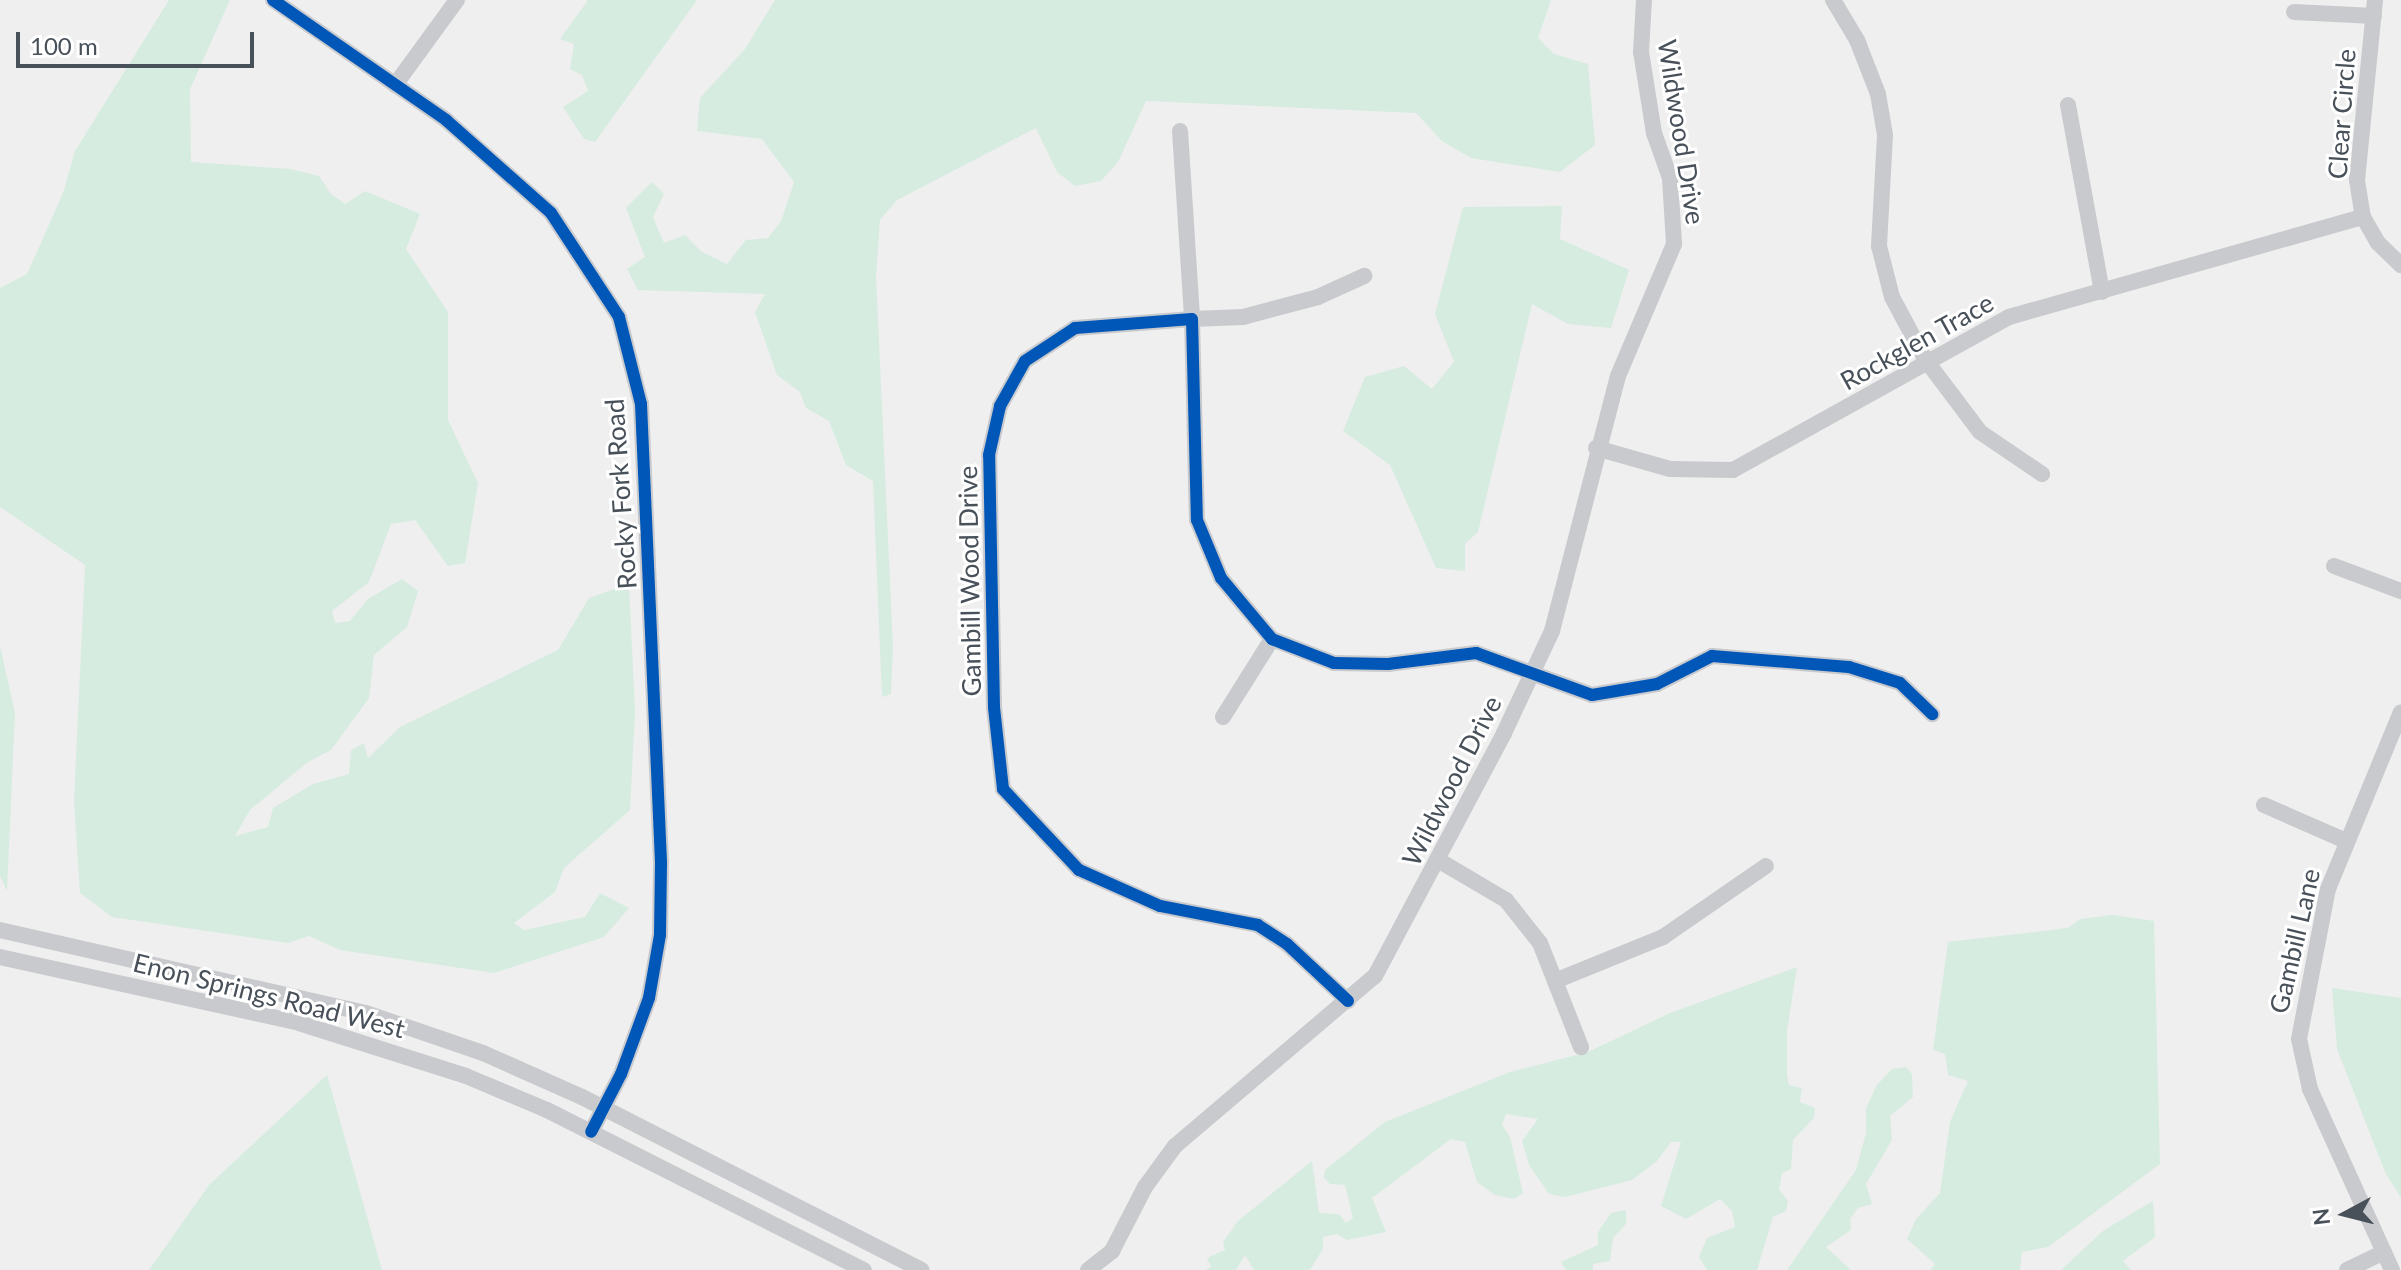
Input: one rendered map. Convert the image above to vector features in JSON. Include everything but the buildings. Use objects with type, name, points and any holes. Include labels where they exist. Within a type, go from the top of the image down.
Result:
[{"type":"street","name":"Rocky Fork Road","points":[[273,0],[446,120],[551,213],[619,317],[641,404],[661,863],[660,935],[649,998],[591,1132]]},
{"type":"street","points":[[395,85],[457,0]]},
{"type":"street","name":"Wildwood Drive","points":[[1088,1270],[1112,1251],[1145,1187],[1175,1146],[1348,1001],[1381,967],[1533,672],[1561,601],[1596,448],[1619,371],[1674,244],[1670,178],[1654,133],[1641,52],[1644,0]]},
{"type":"street","points":[[1833,0],[1857,40],[1878,94],[1885,135],[1879,246],[1892,297],[1925,359],[1980,432],[2042,474]]},
{"type":"street","points":[[2294,12],[2374,8]]},
{"type":"street","name":"Clear Circle","points":[[2374,8],[2357,180],[2363,217],[2378,243],[2401,265]]},
{"type":"street","points":[[2068,105],[2102,292]]},
{"type":"street","points":[[1180,131],[1192,319],[1197,520],[1221,578],[1272,639],[1334,663],[1388,664],[1476,653],[1533,672],[1567,689],[1618,694],[1657,684],[1712,656],[1736,654],[1849,667],[1900,683],[1932,714]]},
{"type":"street","name":"Rockglen Trace","points":[[1596,448],[1670,469],[1733,470],[1825,422],[1925,359],[2009,317],[2363,217]]},
{"type":"street","name":"Gambill Wood Drive","points":[[1348,1001],[1287,944],[1258,925],[1160,906],[1091,877],[1062,856],[1003,789],[994,707],[989,455],[1000,406],[1025,361],[1075,328],[1243,317],[1318,297],[1364,276]]},
{"type":"street","points":[[2334,566],[2401,591]]},
{"type":"street","points":[[1223,717],[1272,639]]},
{"type":"street","name":"Gambill Lane","points":[[2392,1270],[2308,1085],[2299,1039],[2325,902],[2346,841],[2401,712]]},
{"type":"street","points":[[2264,805],[2346,841]]},
{"type":"street","points":[[1438,860],[1506,900],[1540,943],[1581,1047]]},
{"type":"street","points":[[1555,981],[1663,937],[1766,866]]},
{"type":"street","name":"Enon Springs Road West","points":[[0,930],[366,1013],[483,1053],[582,1097],[922,1270]]},
{"type":"street","name":"Enon Springs Road West","points":[[0,957],[366,1041],[501,1090],[864,1270]]},
{"type":"street","name":"Wildwood Drive","points":[[1112,1251],[1112,1270]]},
{"type":"street","points":[[2347,1270],[2384,1252]]},
{"type":"green space","points":[[169,0],[230,0],[190,89],[191,162],[290,169],[319,176],[331,194],[345,204],[365,191],[420,214],[406,249],[448,312],[448,420],[478,483],[465,563],[448,566],[415,520],[391,524],[369,582],[332,611],[335,623],[350,621],[368,599],[402,579],[418,591],[407,627],[374,655],[369,698],[331,750],[308,762],[250,810],[235,836],[268,827],[273,808],[313,784],[349,774],[351,750],[364,743],[368,758],[400,727],[558,650],[589,598],[629,584],[635,712],[630,810],[564,868],[555,892],[514,923],[524,930],[585,917],[600,893],[629,908],[604,937],[494,973],[340,950],[309,936],[288,943],[112,917],[80,893],[74,801],[85,565],[0,507],[0,288],[27,274],[63,193],[75,151]]},
{"type":"green space","points":[[588,0],[697,0],[595,142],[584,139],[563,107],[588,91],[582,75],[570,69],[574,44],[560,39]]},
{"type":"green space","points":[[775,0],[1551,0],[1538,38],[1554,54],[1588,64],[1595,145],[1560,172],[1471,158],[1442,141],[1416,113],[1146,101],[1118,162],[1101,181],[1075,186],[1057,172],[1036,128],[897,200],[880,220],[876,276],[893,647],[891,694],[882,697],[873,481],[846,465],[829,421],[806,408],[800,392],[777,375],[755,312],[765,294],[638,290],[627,269],[645,257],[626,208],[652,182],[664,194],[653,217],[664,243],[685,235],[702,252],[727,264],[746,240],[768,238],[781,221],[794,182],[762,139],[697,131],[700,98],[745,49]]},
{"type":"green space","points":[[1562,206],[1560,239],[1629,270],[1611,328],[1568,324],[1532,304],[1478,532],[1465,544],[1465,571],[1436,568],[1390,465],[1343,431],[1365,377],[1404,366],[1432,389],[1454,362],[1435,314],[1463,207]]},
{"type":"green space","points":[[0,646],[15,713],[7,891],[0,876]]},
{"type":"green space","points":[[2112,915],[2154,921],[2160,1164],[2048,1247],[2022,1252],[2020,1270],[1930,1270],[1935,1264],[1907,1239],[1916,1219],[1940,1193],[1950,1122],[1968,1081],[1948,1075],[1945,1054],[1933,1050],[1948,942],[2068,928],[2080,919]]},
{"type":"green space","points":[[1797,967],[1787,1031],[1787,1075],[1789,1085],[1802,1088],[1800,1102],[1815,1108],[1814,1118],[1793,1140],[1791,1169],[1782,1173],[1779,1189],[1788,1201],[1786,1211],[1773,1217],[1757,1270],[1707,1270],[1699,1257],[1707,1238],[1735,1227],[1732,1211],[1720,1199],[1686,1219],[1661,1206],[1681,1142],[1671,1142],[1657,1161],[1632,1180],[1565,1197],[1549,1194],[1529,1165],[1522,1141],[1538,1119],[1506,1114],[1502,1125],[1510,1137],[1523,1193],[1514,1199],[1495,1195],[1477,1182],[1465,1142],[1451,1139],[1372,1198],[1386,1232],[1347,1240],[1337,1234],[1323,1237],[1323,1249],[1310,1270],[1254,1270],[1245,1255],[1236,1270],[1205,1270],[1211,1267],[1207,1258],[1225,1250],[1223,1242],[1238,1221],[1312,1161],[1319,1213],[1339,1214],[1346,1223],[1353,1218],[1345,1185],[1330,1184],[1324,1178],[1325,1170],[1385,1122],[1510,1072],[1588,1052],[1670,1013]]},
{"type":"green space","points":[[2332,988],[2401,998],[2401,1198],[2385,1172],[2337,1049]]},
{"type":"green space","points":[[1906,1067],[1912,1074],[1913,1097],[1890,1116],[1892,1140],[1866,1184],[1872,1204],[1858,1208],[1850,1219],[1851,1230],[1826,1247],[1851,1270],[1787,1270],[1856,1170],[1866,1133],[1866,1108],[1877,1085],[1892,1069]]},
{"type":"green space","points":[[327,1075],[382,1270],[149,1270],[209,1185]]},
{"type":"green space","points":[[2153,1201],[2155,1237],[2123,1261],[2131,1270],[2061,1270],[2104,1230]]},
{"type":"green space","points":[[1626,1210],[1626,1224],[1613,1238],[1610,1261],[1593,1264],[1593,1270],[1566,1270],[1561,1262],[1598,1245],[1598,1232],[1611,1213]]},
{"type":"cycle path","points":[[273,0],[446,120],[551,213],[619,317],[641,404],[661,863],[660,935],[649,998],[621,1074],[591,1132]]},
{"type":"cycle path","points":[[1348,1001],[1287,944],[1258,925],[1160,906],[1079,870],[1003,789],[994,707],[989,455],[1000,406],[1025,361],[1075,328],[1192,319],[1197,520],[1221,578],[1272,639],[1334,663],[1388,664],[1476,653],[1592,695],[1657,684],[1712,656],[1849,667],[1900,683],[1932,714]]}]
